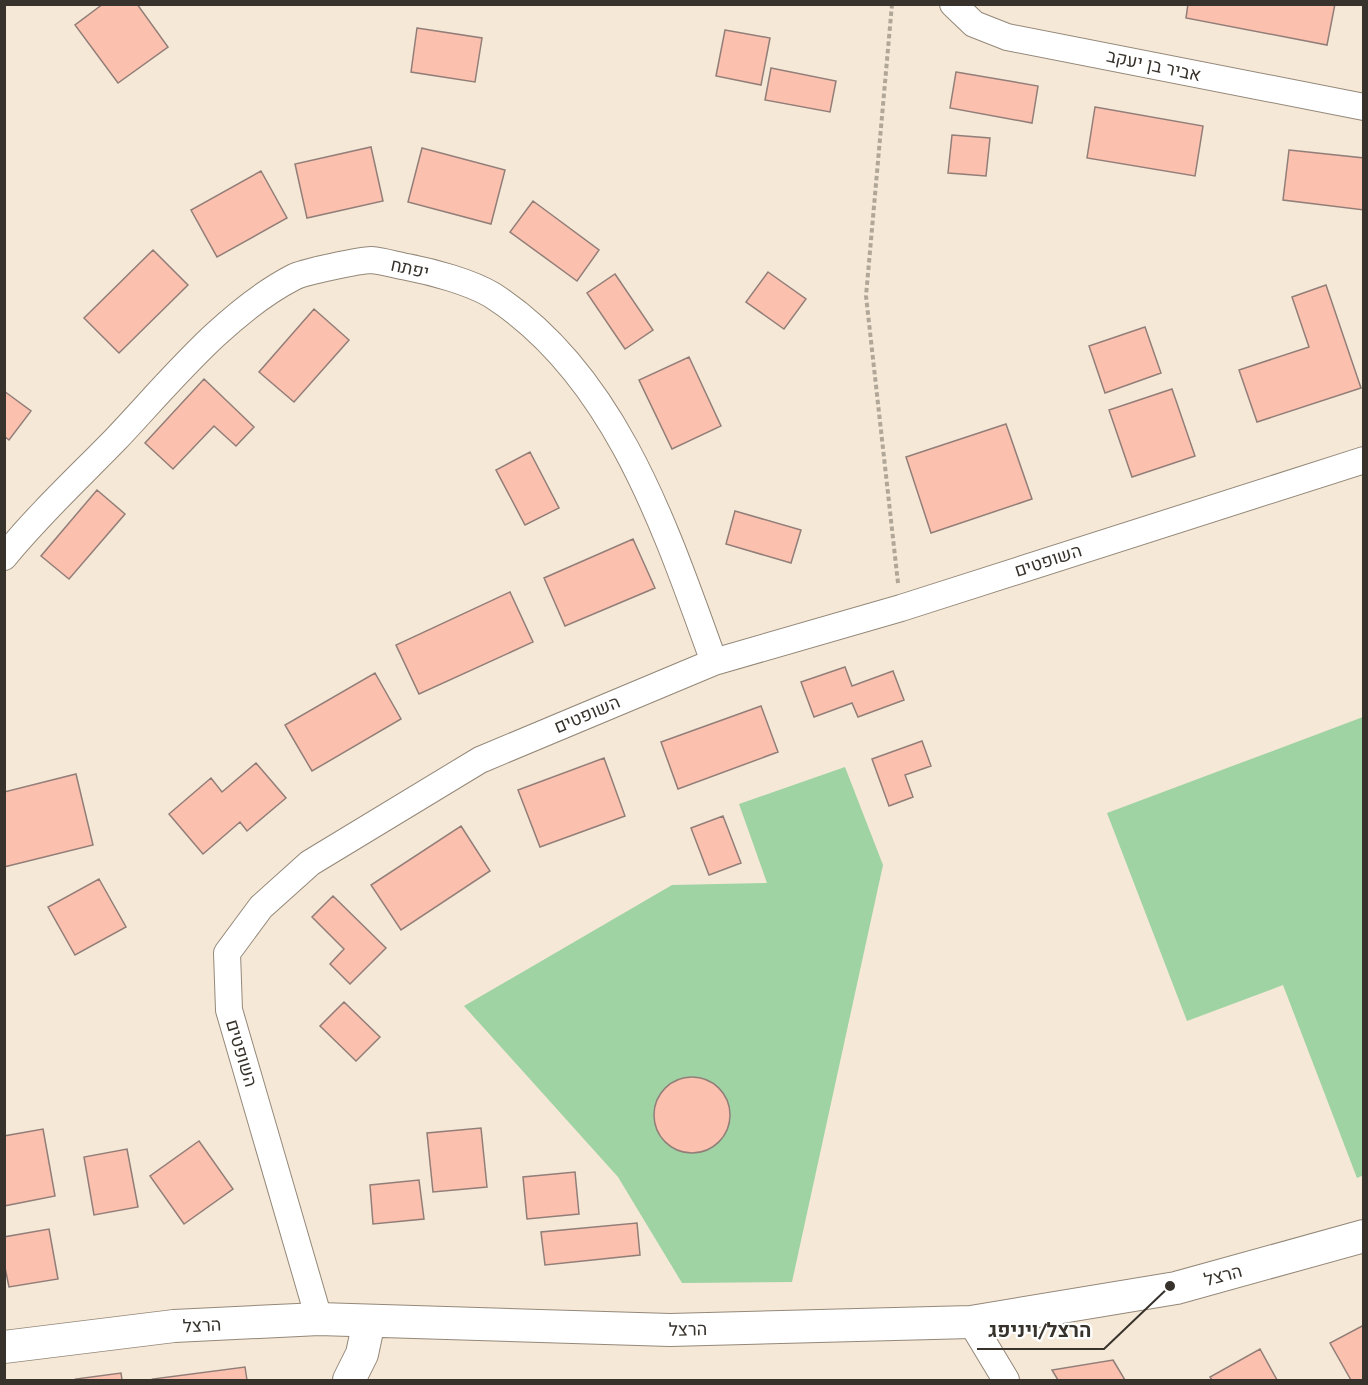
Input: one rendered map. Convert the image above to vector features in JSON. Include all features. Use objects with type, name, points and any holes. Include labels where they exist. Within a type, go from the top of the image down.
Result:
[{"type":"street","name":"אביר בן יעקב","points":[[953,4],[974,24],[1007,37],[1364,107]]},
{"type":"street","name":"יפתח","points":[[4,557],[35,519],[194,357],[246,310],[296,276],[369,260],[432,272],[490,294],[547,340],[596,397],[639,478],[680,567],[714,662]]},
{"type":"street","name":"השופטים","points":[[319,1319],[229,1010],[227,953],[261,907],[310,863],[480,760],[714,662],[900,608],[1364,460]]},
{"type":"street","name":"הרצל","points":[[4,1347],[174,1326],[319,1319],[670,1330],[970,1322],[1176,1288],[1364,1236]]},
{"type":"street","points":[[349,1380],[362,1354],[369,1321]]},
{"type":"street","points":[[970,1322],[1006,1380]]},
{"type":"path","points":[[892,4],[866,296],[900,608]]},
{"type":"green space","points":[[1363,717],[1364,1175],[1357,1178],[1283,985],[1187,1021],[1107,813]]},
{"type":"green space","points":[[845,767],[883,865],[792,1282],[682,1283],[618,1177],[464,1006],[672,885],[767,883],[739,804]]},
{"type":"building","points":[[103,4],[137,4],[168,47],[118,83],[75,25]]},
{"type":"building","points":[[1188,4],[1335,4],[1327,45],[1186,18]]},
{"type":"building","points":[[417,28],[482,38],[475,82],[411,72]]},
{"type":"building","points":[[725,30],[770,38],[761,85],[716,76]]},
{"type":"building","points":[[771,68],[836,81],[830,112],[765,100]]},
{"type":"building","points":[[956,72],[1038,86],[1032,123],[950,108]]},
{"type":"building","points":[[1095,107],[1203,126],[1195,176],[1087,158]]},
{"type":"building","points":[[952,135],[990,138],[986,176],[948,173]]},
{"type":"building","points":[[371,147],[383,201],[307,218],[295,164]]},
{"type":"building","points":[[422,148],[505,170],[491,224],[408,202]]},
{"type":"building","points":[[1289,150],[1364,158],[1364,210],[1283,200]]},
{"type":"building","points":[[261,171],[287,218],[217,257],[191,210]]},
{"type":"building","points":[[533,201],[599,250],[577,281],[510,232]]},
{"type":"building","points":[[153,250],[188,285],[119,353],[84,318]]},
{"type":"building","points":[[768,272],[806,299],[784,329],[746,302]]},
{"type":"building","points":[[615,274],[653,330],[625,349],[587,293]]},
{"type":"building","points":[[1326,285],[1361,388],[1257,422],[1239,370],[1309,347],[1292,297]]},
{"type":"building","points":[[314,309],[349,340],[294,402],[259,372]]},
{"type":"building","points":[[1145,327],[1161,373],[1105,393],[1089,346]]},
{"type":"building","points":[[689,357],[721,426],[672,449],[639,380]]},
{"type":"building","points":[[204,379],[254,427],[236,446],[214,426],[173,469],[145,443]]},
{"type":"building","points":[[1172,389],[1195,456],[1132,477],[1109,410]]},
{"type":"building","points":[[4,391],[31,411],[9,440],[4,436]]},
{"type":"building","points":[[1006,424],[1032,499],[931,533],[906,457]]},
{"type":"building","points":[[530,452],[559,508],[525,525],[496,470]]},
{"type":"building","points":[[97,490],[125,514],[69,579],[41,556]]},
{"type":"building","points":[[735,511],[801,530],[791,563],[726,544]]},
{"type":"building","points":[[633,539],[655,588],[565,626],[544,578]]},
{"type":"building","points":[[510,592],[533,642],[419,694],[396,645]]},
{"type":"building","points":[[845,667],[852,686],[893,671],[904,700],[858,717],[852,703],[814,717],[801,682]]},
{"type":"building","points":[[375,673],[401,719],[312,771],[285,725]]},
{"type":"building","points":[[761,706],[778,752],[678,789],[661,742]]},
{"type":"building","points":[[922,741],[931,766],[905,775],[913,797],[889,806],[872,759]]},
{"type":"building","points":[[604,758],[625,816],[540,847],[518,790]]},
{"type":"building","points":[[256,763],[286,798],[247,831],[240,822],[203,854],[169,814],[211,778],[222,792]]},
{"type":"building","points":[[76,774],[93,845],[4,867],[4,792]]},
{"type":"building","points":[[723,816],[741,863],[709,875],[691,828]]},
{"type":"building","points":[[461,826],[490,871],[401,930],[371,885]]},
{"type":"building","points":[[99,879],[126,927],[75,955],[48,907]]},
{"type":"building","points":[[333,896],[386,948],[350,984],[330,964],[344,949],[312,917]]},
{"type":"building","points":[[344,1002],[380,1037],[356,1061],[320,1026]]},
{"type":"building","points":[[692,1077],[707,1080],[719,1088],[727,1100],[730,1115],[727,1130],[719,1142],[707,1150],[692,1153],[677,1150],[665,1142],[657,1130],[654,1115],[657,1100],[665,1088],[677,1080]]},
{"type":"building","points":[[481,1128],[487,1187],[433,1192],[427,1133]]},
{"type":"building","points":[[43,1129],[55,1196],[4,1206],[4,1136]]},
{"type":"building","points":[[199,1141],[233,1189],[184,1224],[150,1176]]},
{"type":"building","points":[[127,1149],[138,1207],[94,1215],[84,1157]]},
{"type":"building","points":[[575,1172],[579,1214],[527,1219],[523,1177]]},
{"type":"building","points":[[419,1180],[424,1219],[373,1224],[370,1185]]},
{"type":"building","points":[[637,1223],[640,1255],[545,1265],[541,1232]]},
{"type":"building","points":[[49,1229],[58,1279],[9,1287],[4,1263],[4,1237]]},
{"type":"building","points":[[1364,1325],[1364,1380],[1351,1380],[1330,1343]]},
{"type":"building","points":[[1260,1349],[1277,1380],[1212,1380],[1210,1377]]},
{"type":"building","points":[[1113,1360],[1125,1380],[1058,1380],[1052,1370]]},
{"type":"building","points":[[1113,1360],[1125,1380],[1058,1380],[1052,1370]]},
{"type":"building","points":[[245,1367],[247,1380],[153,1379]]},
{"type":"building","points":[[121,1373],[122,1380],[76,1379]]},
{"type":"place","name":"הרצל/ויניפג","points":[[1170,1286]]}]
